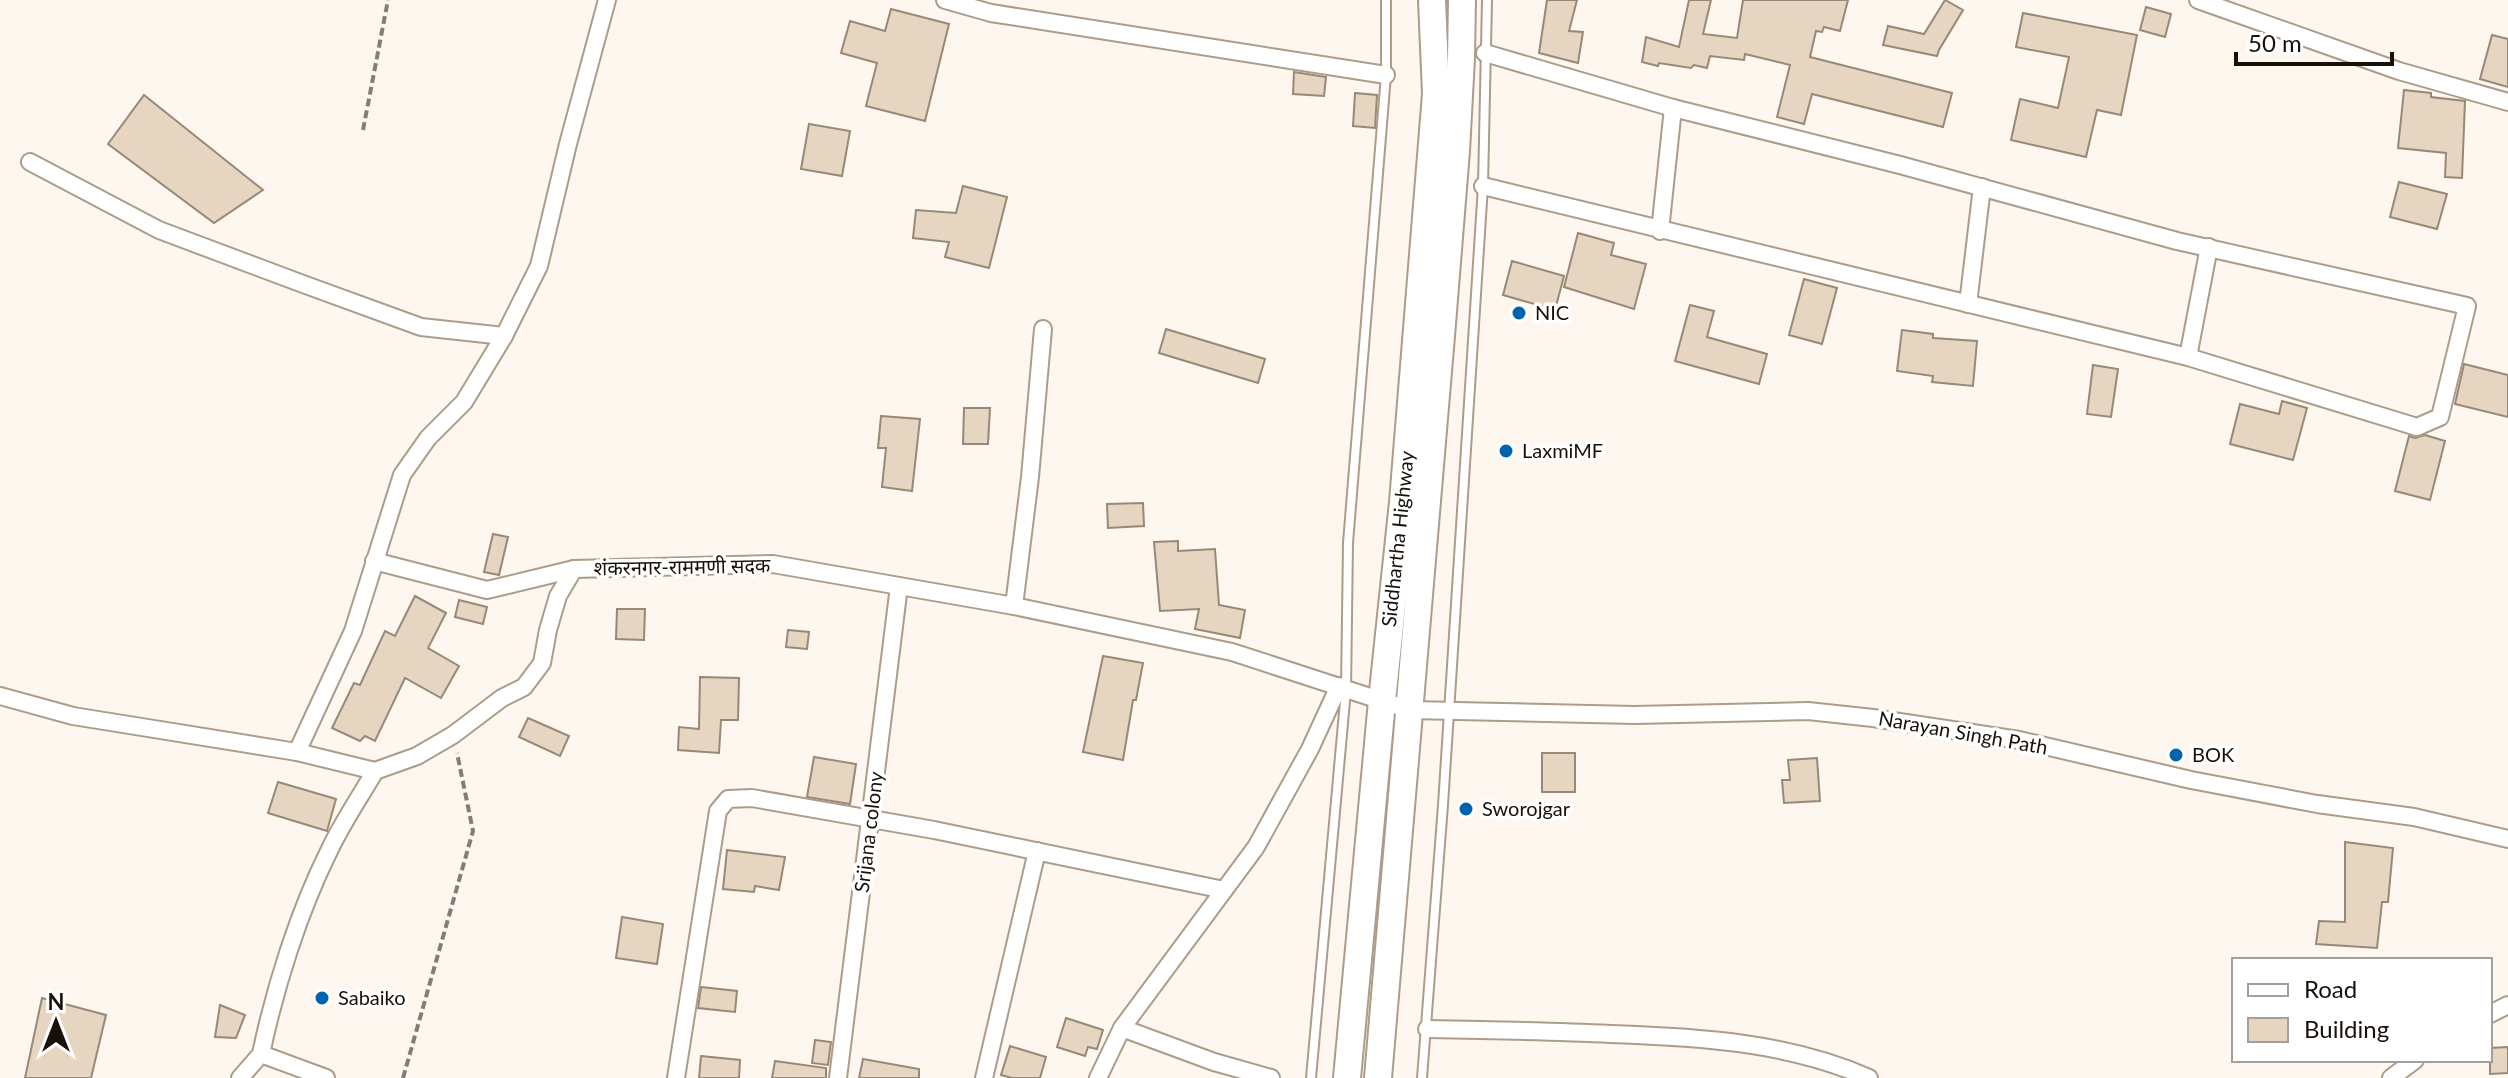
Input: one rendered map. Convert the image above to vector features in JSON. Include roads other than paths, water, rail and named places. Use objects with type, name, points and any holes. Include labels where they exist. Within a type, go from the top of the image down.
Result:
[{"type":"highway","name":"Siddhartha Highway","points":[[1347,1078],[1403,502],[1436,94],[1432,0]]},
{"type":"highway","name":"Siddhartha Highway","points":[[1378,1078],[1456,151],[1462,0]]},
{"type":"street","points":[[297,752],[353,631],[402,475],[428,438],[464,402],[504,336],[539,266],[607,0]]},
{"type":"street","points":[[945,0],[991,13],[1386,75]]},
{"type":"street","points":[[2198,0],[2399,71],[2508,102]]},
{"type":"street","points":[[1483,186],[2188,357],[2417,427],[2440,417],[2467,306],[2209,247],[1673,108],[1485,53]]},
{"type":"street","points":[[1660,231],[1673,108]]},
{"type":"street","points":[[30,162],[159,230],[303,284],[421,327],[504,336]]},
{"type":"street","points":[[1968,304],[1982,187]]},
{"type":"street","points":[[2188,357],[2209,247]]},
{"type":"street","points":[[1014,606],[1030,477],[1043,329]]},
{"type":"street","points":[[374,561],[487,590],[574,569]]},
{"type":"street","name":"शंकरनगर-राममणी सदक","points":[[375,771],[417,756],[453,735],[502,698],[524,687],[542,663],[558,596],[574,569],[773,564],[1014,606],[1232,652],[1410,710]]},
{"type":"street","name":"Srijana colony","points":[[838,1078],[899,586]]},
{"type":"street","points":[[1098,1078],[1122,1028],[1256,847],[1342,688]]},
{"type":"street","points":[[0,696],[73,716],[297,752],[375,771],[329,849],[276,992],[261,1054],[240,1078]]},
{"type":"street","name":"Narayan Singh Path","points":[[1410,710],[1634,715],[1808,711],[1873,718],[2019,740],[2191,780],[2317,804],[2414,817],[2508,839]]},
{"type":"street","points":[[676,1078],[718,811],[728,799],[752,798],[870,818],[1224,890]]},
{"type":"street","points":[[984,1078],[1037,851]]},
{"type":"street","points":[[1122,1028],[1214,1062],[1271,1078]]},
{"type":"street","points":[[1427,1029],[1661,1036],[1767,1046],[1823,1061],[1869,1078]]},
{"type":"street","points":[[261,1054],[326,1078]]},
{"type":"street","points":[[2391,1078],[2412,1062]]},
{"type":"lane","points":[[1311,1078],[1342,688],[1348,543],[1386,75],[1386,0]]},
{"type":"lane","points":[[1422,1078],[1483,186],[1487,0]]},
{"type":"place","name":"NIC","points":[[1519,313]]},
{"type":"place","name":"LaxmiMF","points":[[1506,451]]},
{"type":"place","name":"BOK","points":[[2176,755]]},
{"type":"place","name":"Sworojgar","points":[[1466,809]]},
{"type":"place","name":"Sabaiko","points":[[322,998]]}]
